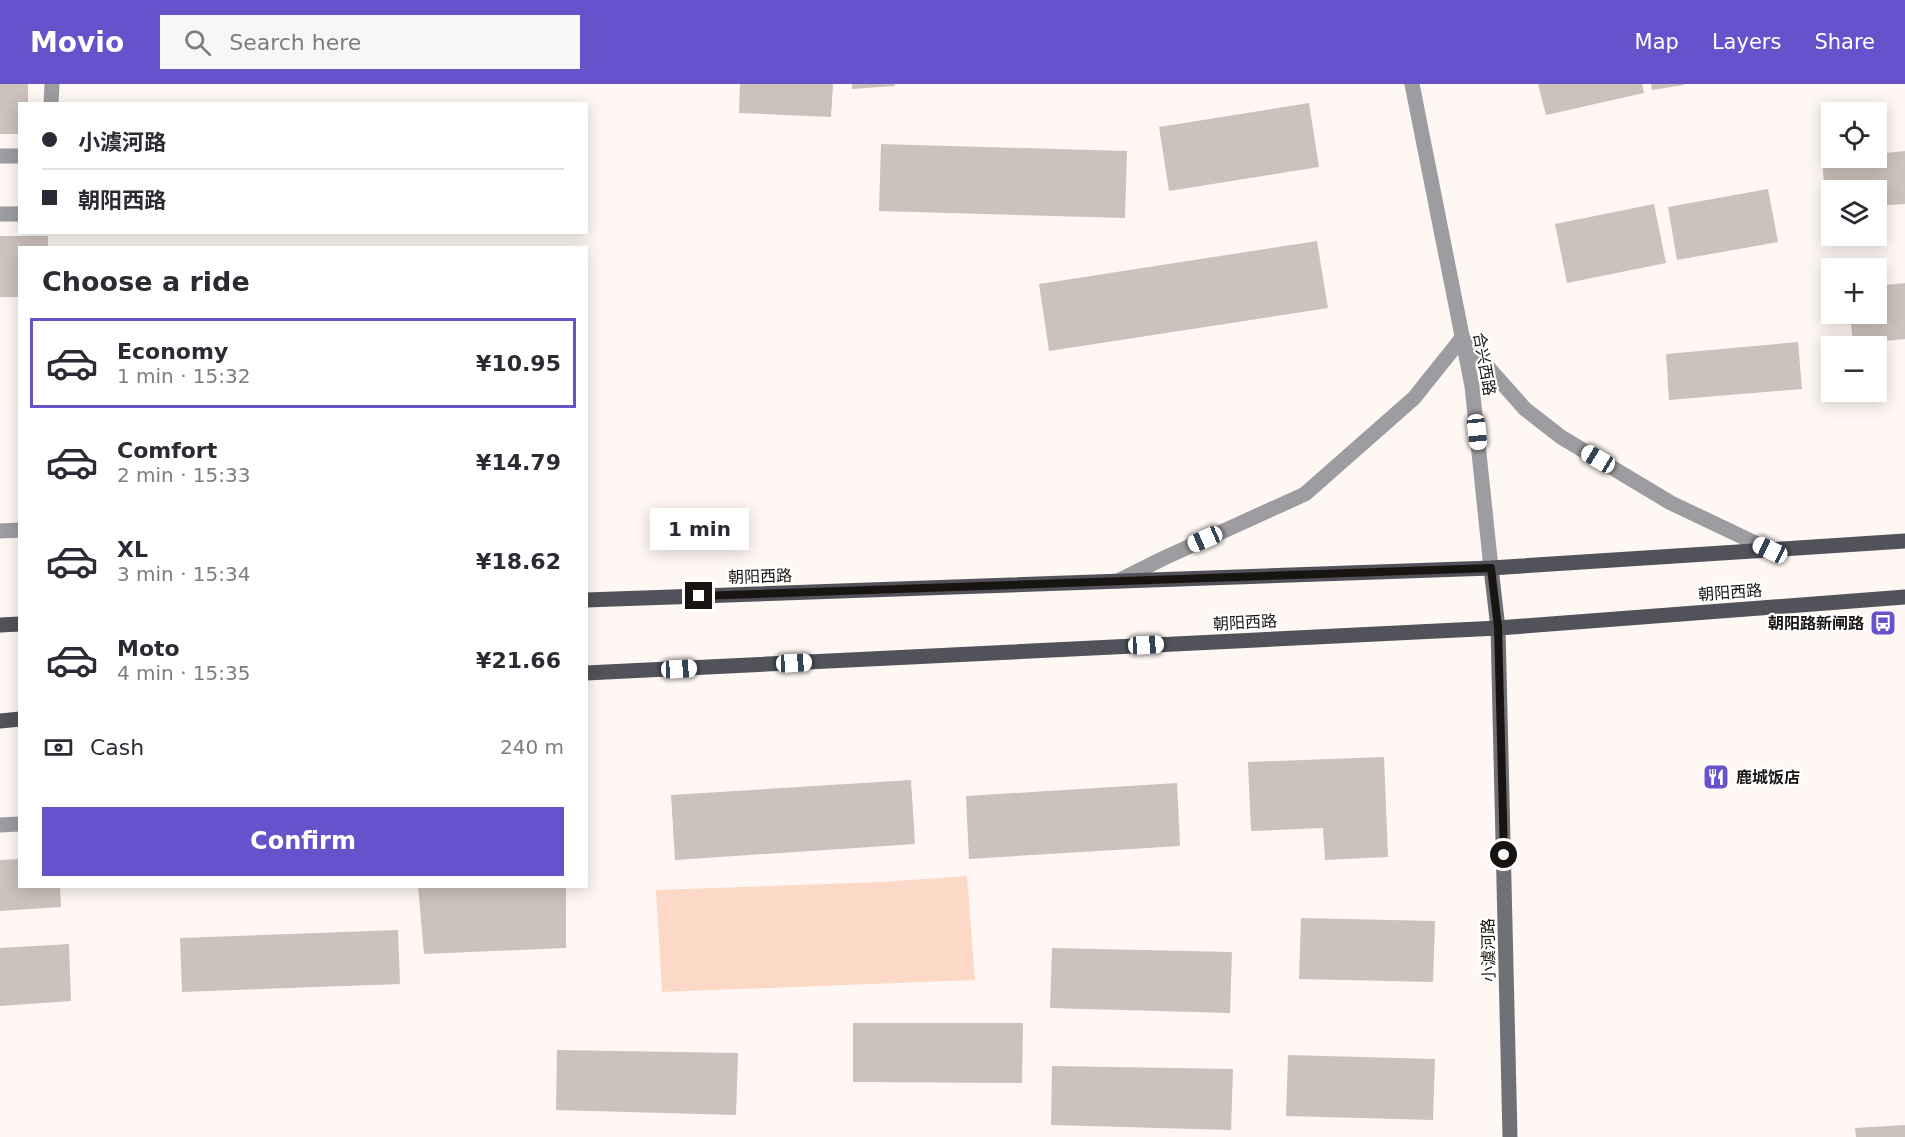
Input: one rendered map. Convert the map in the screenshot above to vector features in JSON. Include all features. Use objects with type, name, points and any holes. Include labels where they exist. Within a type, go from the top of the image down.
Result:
[{"type":"main road","name":"朝阳西路","points":[[588,600],[1491,568],[1905,541]]},
{"type":"main road","name":"合兴西路","points":[[1491,568],[1498,627],[1502,762]]},
{"type":"main road","name":"朝阳西路","points":[[588,673],[1498,627],[1905,597]]},
{"type":"main road","points":[[0,625],[18,624]]},
{"type":"main road","points":[[0,721],[18,719]]},
{"type":"main road","name":"小澞河路","points":[[1502,762],[1510,1137]]},
{"type":"street","points":[[51,102],[52,84]]},
{"type":"street","name":"合兴西路","points":[[1412,84],[1472,386],[1491,568]]},
{"type":"street","points":[[0,156],[18,156]]},
{"type":"street","points":[[0,214],[18,214]]},
{"type":"street","points":[[1118,581],[1305,494],[1414,399],[1462,338],[1525,409],[1561,437],[1671,503],[1770,550]]},
{"type":"street","points":[[0,531],[18,530]]},
{"type":"street","points":[[0,825],[18,824]]},
{"type":"shaded area","points":[[967,876],[975,980],[662,992],[656,890],[882,882]]},
{"type":"building","points":[[0,84],[28,84],[28,102],[18,102],[18,134],[0,134]]},
{"type":"building","points":[[740,84],[833,84],[831,117],[739,113]]},
{"type":"building","points":[[852,84],[895,84],[895,86],[852,89]]},
{"type":"building","points":[[1538,84],[1642,84],[1644,93],[1546,115]]},
{"type":"building","points":[[1651,84],[1684,84],[1684,85],[1652,90]]},
{"type":"building","points":[[1309,103],[1319,167],[1169,191],[1159,127]]},
{"type":"building","points":[[881,144],[1127,151],[1125,218],[879,211]]},
{"type":"building","points":[[1905,151],[1905,204],[1887,205],[1887,180],[1824,180],[1823,168],[1887,168],[1887,153]]},
{"type":"building","points":[[1768,189],[1778,242],[1677,260],[1668,207]]},
{"type":"building","points":[[1654,204],[1666,263],[1567,283],[1555,224]]},
{"type":"building","points":[[0,236],[48,236],[48,246],[18,246],[18,297],[0,297]]},
{"type":"building","points":[[1317,241],[1328,308],[1049,351],[1039,284]]},
{"type":"building","points":[[1905,283],[1905,339],[1887,341],[1887,336],[1852,336],[1851,324],[1887,324],[1887,285]]},
{"type":"building","points":[[1798,342],[1802,389],[1669,400],[1666,354]]},
{"type":"building","points":[[1384,757],[1388,857],[1325,860],[1323,828],[1251,831],[1248,762]]},
{"type":"building","points":[[911,780],[915,844],[675,860],[671,795]]},
{"type":"building","points":[[1177,783],[1180,846],[969,859],[966,796]]},
{"type":"building","points":[[18,859],[18,888],[60,888],[61,907],[0,911],[0,860]]},
{"type":"building","points":[[418,888],[566,888],[566,948],[424,954]]},
{"type":"building","points":[[1301,918],[1435,921],[1433,982],[1299,979]]},
{"type":"building","points":[[398,930],[400,984],[182,992],[180,938]]},
{"type":"building","points":[[69,944],[71,1001],[0,1006],[0,948]]},
{"type":"building","points":[[1052,948],[1232,952],[1230,1013],[1050,1008]]},
{"type":"building","points":[[853,1023],[1023,1023],[1022,1083],[853,1082]]},
{"type":"building","points":[[557,1050],[738,1053],[736,1115],[556,1110]]},
{"type":"building","points":[[1288,1055],[1435,1059],[1433,1120],[1286,1116]]},
{"type":"building","points":[[1052,1066],[1233,1069],[1231,1130],[1051,1125]]},
{"type":"building","points":[[1905,1125],[1905,1137],[1856,1137],[1855,1128]]},
{"type":"place","name":"朝阳路新闸路","points":[[1883,623]]},
{"type":"place","name":"鹿城饭店","points":[[1716,777]]},
{"type":"route","points":[[699,596],[1491,568],[1498,627],[1504,855]]}]
